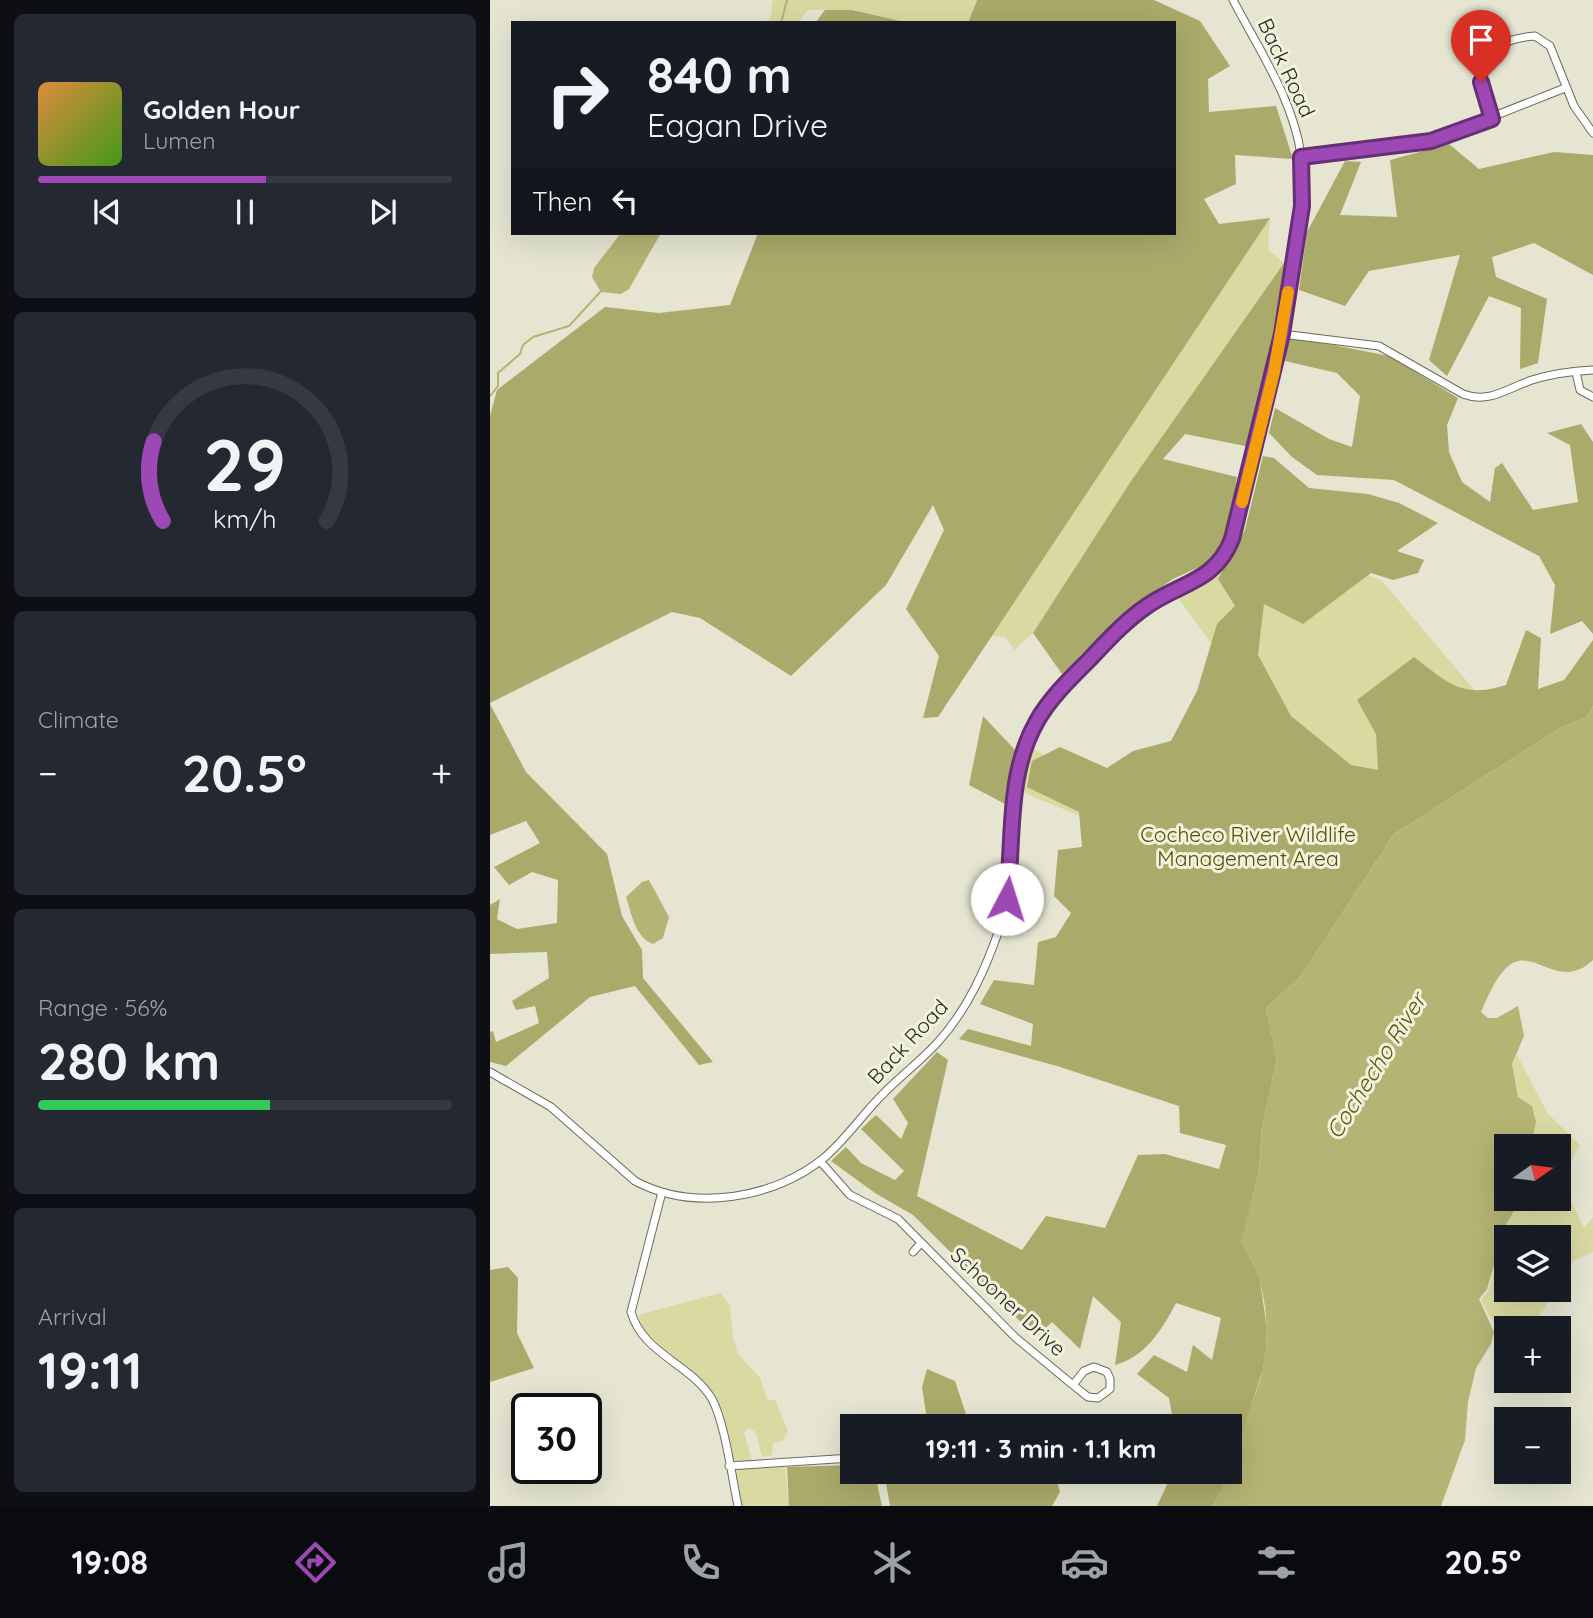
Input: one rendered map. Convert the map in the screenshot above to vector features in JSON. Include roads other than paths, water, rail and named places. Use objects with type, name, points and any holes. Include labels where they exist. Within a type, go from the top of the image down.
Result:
[{"type":"street","name":"Back Road","points":[[490,1072],[551,1107],[635,1181],[662,1192],[701,1199],[739,1195],[792,1177],[820,1161],[878,1098],[939,1041],[973,992],[1004,914],[1015,790],[1023,752],[1038,720],[1072,677],[1128,620],[1167,593],[1212,570],[1227,552],[1237,524],[1282,334],[1303,199],[1301,157],[1286,102],[1233,0]]},
{"type":"street","points":[[1492,119],[1482,91],[1481,73],[1495,51],[1518,39],[1535,36],[1547,40],[1565,88],[1581,118],[1593,133]]},
{"type":"street","points":[[1301,157],[1431,141],[1565,88]]},
{"type":"street","points":[[1282,334],[1379,346],[1463,394],[1478,398],[1498,394],[1533,380],[1593,370]]},
{"type":"street","points":[[1576,372],[1580,390],[1593,397]]},
{"type":"street","name":"Schooner Drive","points":[[820,1161],[850,1195],[891,1213],[1016,1338],[1073,1385],[1088,1397],[1098,1398],[1110,1389],[1111,1380],[1103,1369],[1094,1367],[1084,1371],[1073,1385]]},
{"type":"street","points":[[662,1192],[631,1312],[636,1328],[646,1340],[712,1399],[738,1506]]},
{"type":"street","name":"Schooner Drive","points":[[912,1252],[921,1243]]},
{"type":"street","points":[[729,1466],[840,1459]]},
{"type":"water","points":[[619,235],[660,235],[629,289],[621,294],[601,292],[592,277],[594,268]]},
{"type":"water","name":"Cochecho River","points":[[1593,706],[1593,960],[1580,969],[1568,972],[1526,961],[1516,962],[1506,968],[1498,978],[1481,1012],[1488,1018],[1497,1018],[1518,1006],[1524,1036],[1512,1064],[1518,1097],[1532,1106],[1536,1122],[1534,1134],[1494,1134],[1494,1211],[1514,1211],[1506,1225],[1494,1225],[1494,1266],[1487,1289],[1479,1299],[1494,1332],[1491,1344],[1476,1368],[1468,1402],[1465,1440],[1441,1506],[1213,1506],[1224,1484],[1242,1484],[1242,1435],[1266,1352],[1266,1319],[1261,1286],[1241,1242],[1259,1170],[1262,1127],[1277,1059],[1266,1008],[1300,977],[1394,834],[1560,728],[1587,717]]},
{"type":"water","points":[[649,880],[669,917],[663,938],[653,944],[638,931],[626,897],[642,882]]},
{"type":"waterway","points":[[782,21],[787,0]]},
{"type":"waterway","points":[[490,396],[498,386],[498,373],[520,354],[523,345],[533,337],[569,326],[602,290]]},
{"type":"park label","name":"Cocheco River Wildlife Management Area","points":[[1248,847]]}]
